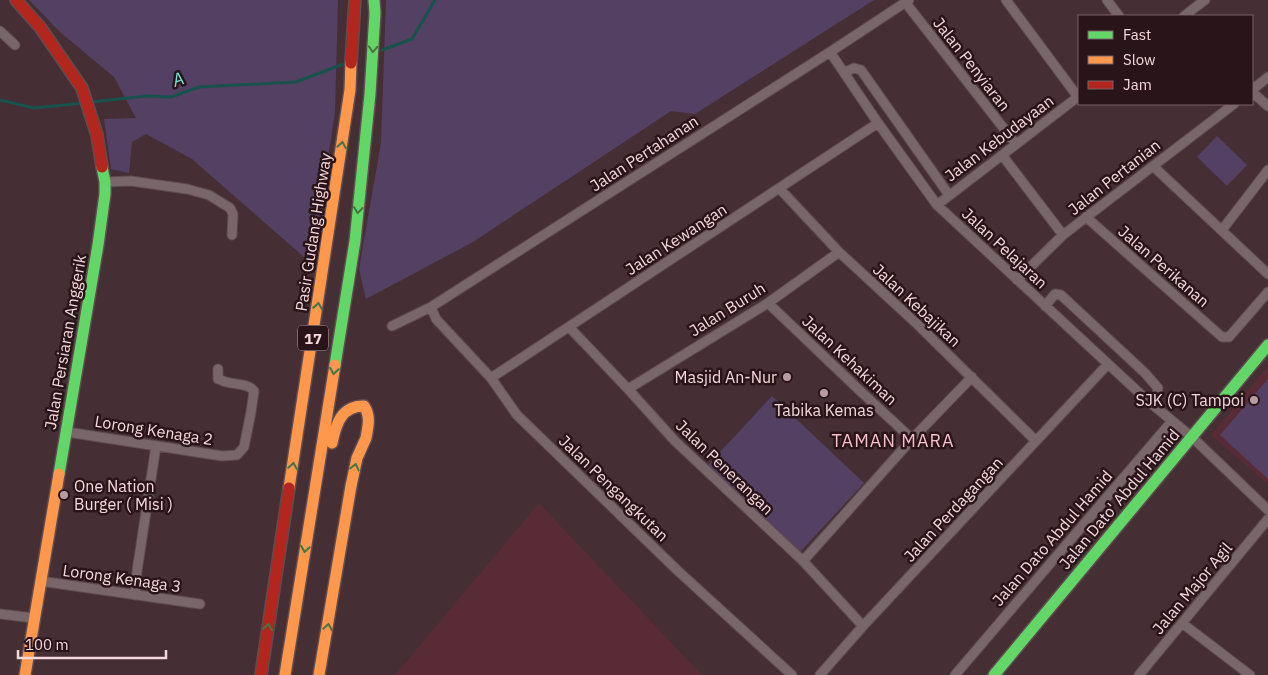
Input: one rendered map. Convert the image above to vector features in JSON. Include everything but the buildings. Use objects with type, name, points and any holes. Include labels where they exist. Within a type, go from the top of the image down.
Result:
[{"type":"main road","name":"Jalan Persiaran Anggerik","points":[[10,0],[40,26]]},
{"type":"main road","name":"Jalan Persiaran Anggerik","points":[[16,0],[40,26],[82,88],[98,135],[105,194],[25,675]]},
{"type":"main road","name":"Pasir Gudang Highway","points":[[261,675],[350,90],[355,0]]},
{"type":"main road","name":"17","points":[[284,675],[355,241],[370,94],[375,13],[374,0]]},
{"type":"main road","name":"Jalan Dato' Abdul Hamid","points":[[994,675],[1268,345]]},
{"type":"main road","points":[[313,501],[325,478],[334,431],[340,419],[351,407],[364,406],[368,410],[369,421],[366,438],[357,458],[351,486],[320,675]]},
{"type":"street","points":[[1006,0],[1078,96]]},
{"type":"street","points":[[1107,0],[1118,15]]},
{"type":"street","points":[[1185,15],[1205,0]]},
{"type":"street","name":"Jalan Pertahanan","points":[[392,326],[431,307],[907,1]]},
{"type":"street","name":"Jalan Penyiaran","points":[[907,1],[1016,144]]},
{"type":"street","points":[[0,31],[15,45]]},
{"type":"street","name":"Jalan Pelajaran","points":[[830,52],[937,205],[1148,401],[1192,437],[1268,510]]},
{"type":"street","points":[[844,72],[854,68],[861,70],[949,195]]},
{"type":"street","points":[[1253,90],[1268,77]]},
{"type":"street","points":[[1253,92],[1268,106]]},
{"type":"street","name":"Jalan Kebudayaan","points":[[937,205],[1078,98]]},
{"type":"street","name":"Jalan Pertanian","points":[[1017,280],[1063,235],[1233,105]]},
{"type":"street","name":"Jalan Kewangan","points":[[491,378],[878,123]]},
{"type":"street","points":[[1002,155],[1063,235]]},
{"type":"street","points":[[1153,166],[1268,274]]},
{"type":"street","points":[[1222,230],[1268,170]]},
{"type":"street","points":[[104,182],[132,180],[188,189],[209,195],[230,208],[233,214],[232,235]]},
{"type":"street","name":"Jalan Kebajikan","points":[[780,189],[839,252],[918,325],[1036,441]]},
{"type":"street","name":"Jalan Perikanan","points":[[1086,217],[1222,337],[1229,337],[1268,292]]},
{"type":"street","name":"Jalan Buruh","points":[[628,388],[768,303],[839,252]]},
{"type":"street","points":[[1045,306],[1055,294],[1061,295],[1119,348],[1158,388],[1157,395],[1148,401]]},
{"type":"street","name":"Jalan Kehakiman","points":[[768,303],[912,439]]},
{"type":"street","name":"Jalan Pengangkutan","points":[[431,307],[436,319],[491,378],[517,415],[677,570],[792,675]]},
{"type":"street","name":"Jalan Penerangan","points":[[569,327],[675,440],[803,561],[863,626]]},
{"type":"street","name":"Jalan Perdagangan","points":[[820,675],[863,626],[1108,364]]},
{"type":"street","name":"Lorong Kenaga 2","points":[[66,432],[222,456],[237,455],[244,447],[252,412],[254,391],[249,386],[227,383],[218,379],[218,369]]},
{"type":"street","points":[[803,561],[912,439],[972,378]]},
{"type":"street","name":"Jalan Dato Abdul Hamid","points":[[955,675],[1172,422]]},
{"type":"street","points":[[135,595],[156,446]]},
{"type":"street","name":"Jalan Major Agil","points":[[1139,675],[1268,519]]},
{"type":"street","name":"Lorong Kenaga 3","points":[[40,582],[200,604]]},
{"type":"street","points":[[0,614],[34,618]]},
{"type":"street","points":[[1182,623],[1250,675]]},
{"type":"shaded area","points":[[29,0],[338,0],[335,112],[312,264],[192,159],[146,134],[132,142],[129,173],[111,169],[104,119],[136,118],[114,77],[60,32]]},
{"type":"shaded area","points":[[386,0],[874,0],[695,114],[671,111],[473,242],[366,299],[359,269],[381,143]]},
{"type":"shaded area","points":[[1217,136],[1247,165],[1227,186],[1197,157]]},
{"type":"shaded area","name":"SJK (C) Tampoi","points":[[1268,366],[1268,484],[1211,435]]},
{"type":"shaded area","name":"SJK (C) Tampoi","points":[[1268,379],[1268,479],[1220,435]]},
{"type":"shaded area","points":[[772,396],[864,483],[800,552],[708,465]]},
{"type":"shaded area","points":[[539,503],[702,675],[395,675]]},
{"type":"waterway","name":"A","points":[[382,50],[412,39],[435,0]]},
{"type":"waterway","name":"A","points":[[91,102],[147,96],[171,97],[199,87],[296,82],[346,63]]},
{"type":"waterway","name":"A","points":[[0,100],[34,108],[84,103]]},
{"type":"traffic: fast","points":[[335,365],[355,241],[370,94],[375,13],[374,0]]},
{"type":"traffic: fast","points":[[59,474],[98,245],[105,194],[102,167]]},
{"type":"traffic: fast","points":[[994,675],[1268,345]]},
{"type":"traffic: slow","points":[[289,488],[350,90],[351,63]]},
{"type":"traffic: slow","points":[[285,675],[335,365]]},
{"type":"traffic: slow","points":[[332,443],[335,429],[341,417],[350,409],[356,407],[364,406],[368,414],[366,438]]},
{"type":"traffic: slow","points":[[319,675],[351,486],[357,458],[366,438]]},
{"type":"traffic: slow","points":[[25,675],[59,474]]},
{"type":"traffic: jam","points":[[16,0],[40,27],[82,88],[97,135],[102,167]]},
{"type":"traffic: jam","points":[[351,63],[355,0]]},
{"type":"traffic: jam","points":[[261,675],[289,488]]},
{"type":"place","name":"Masjid An-Nur","points":[[787,377]]},
{"type":"place","name":"Tabika Kemas","points":[[824,393]]},
{"type":"place","name":"SJK (C) Tampoi","points":[[1254,400]]},
{"type":"place","name":"One Nation Burger ( Misi )","points":[[64,495]]},
{"type":"district","name":"TAMAN MARA","points":[[893,440]]}]
